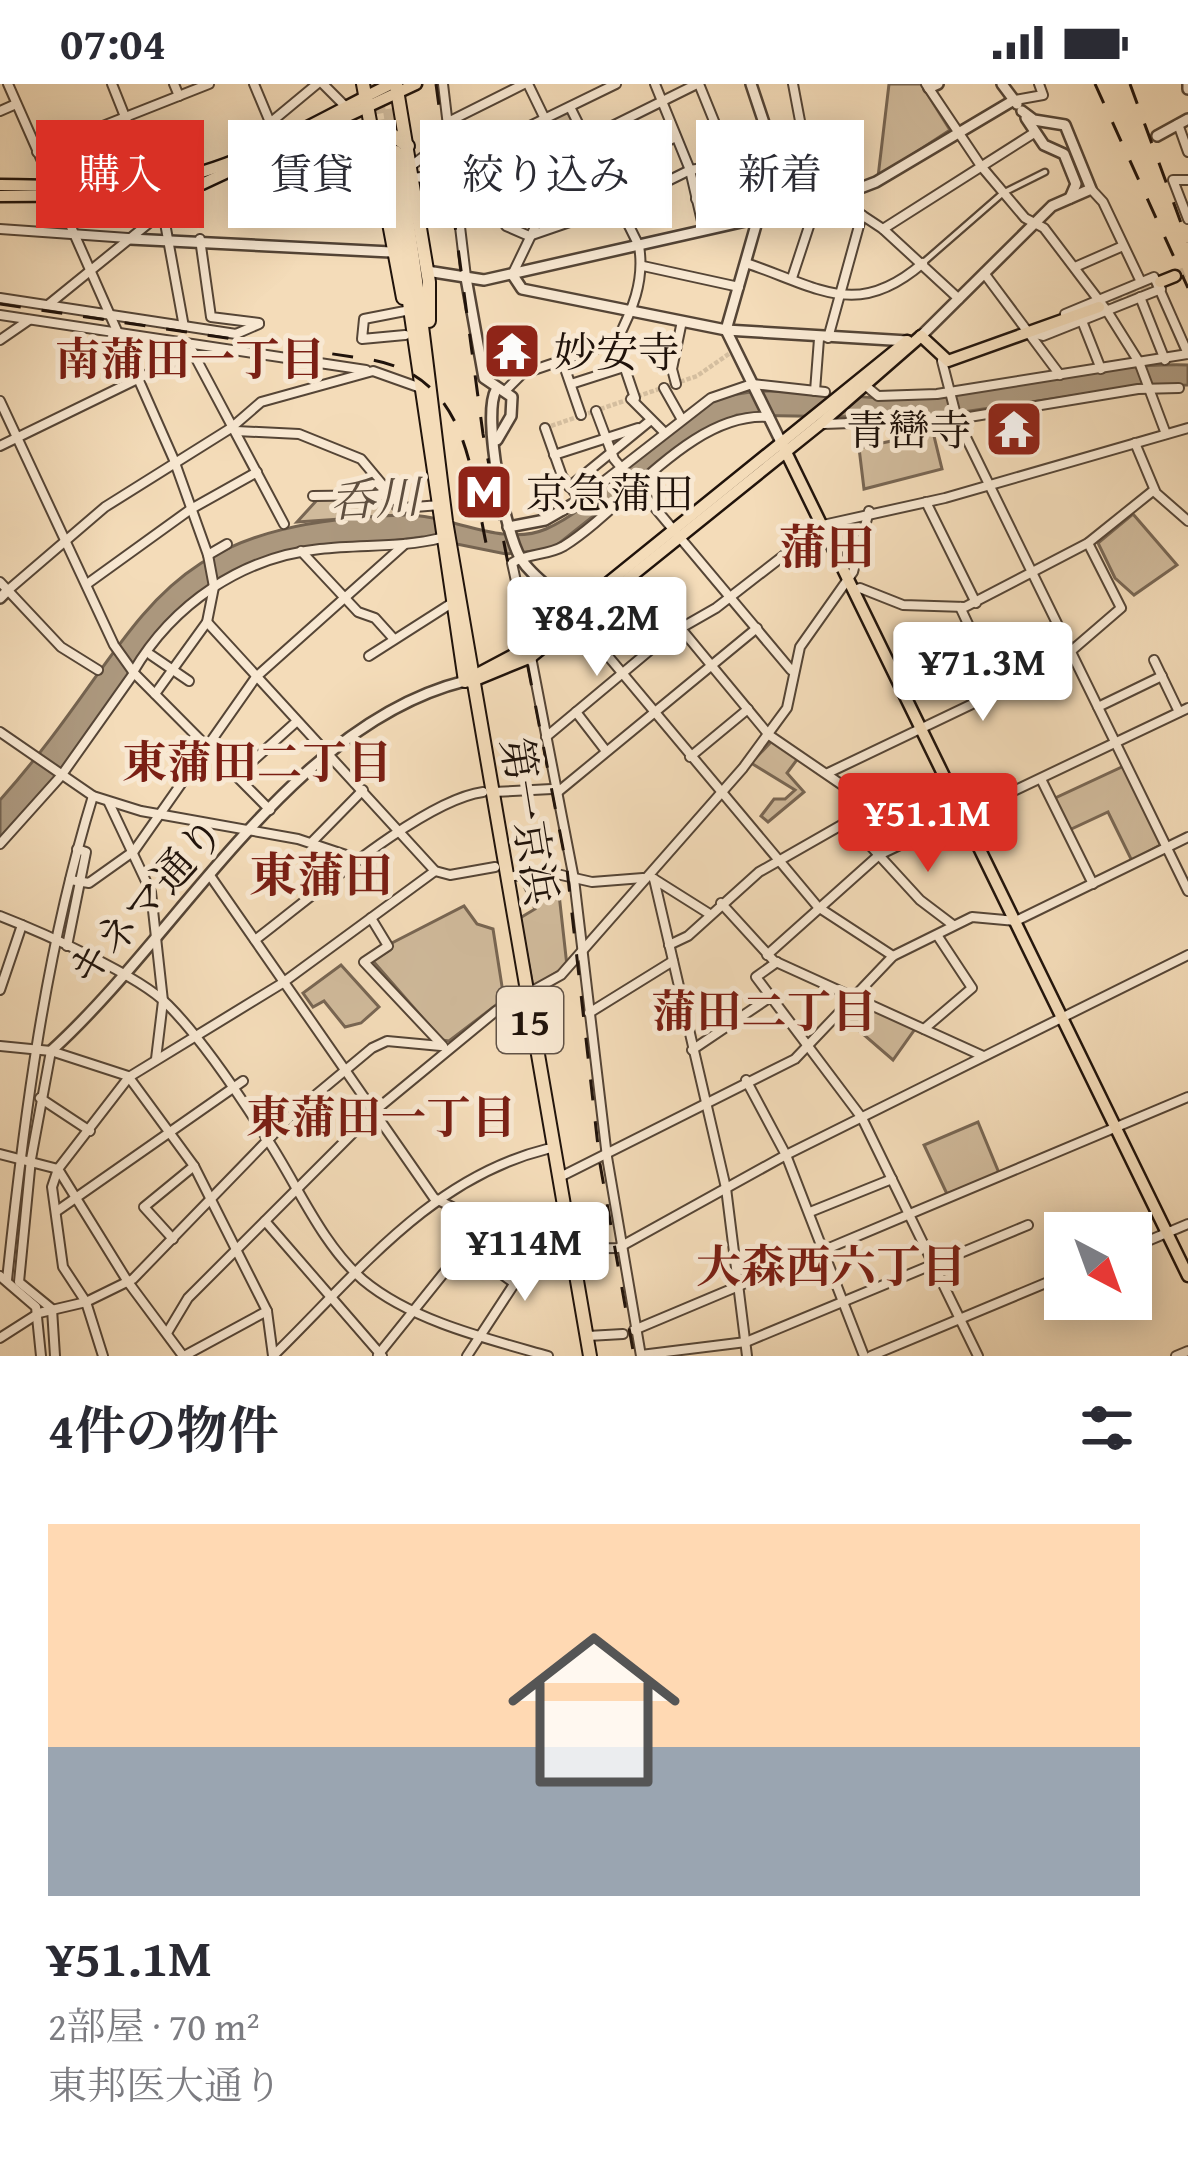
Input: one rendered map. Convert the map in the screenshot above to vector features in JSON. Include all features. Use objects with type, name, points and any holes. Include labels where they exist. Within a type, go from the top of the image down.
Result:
[{"type":"highway","points":[[393,120],[395,87]]},
{"type":"highway","points":[[396,155],[412,172],[427,271],[430,300],[424,358]]},
{"type":"highway","name":"第一京浜","points":[[396,171],[419,286],[442,541],[470,679]]},
{"type":"highway","name":"第一京浜","points":[[396,182],[418,387],[441,512]]},
{"type":"highway","points":[[387,228],[418,387]]},
{"type":"highway","name":"第一京浜","points":[[442,541],[586,1356]]},
{"type":"highway","name":"第一京浜","points":[[522,997],[560,1178],[586,1356]]},
{"type":"main road","points":[[321,120],[365,96],[416,84]]},
{"type":"main road","points":[[322,120],[365,96]]},
{"type":"main road","points":[[0,185],[36,190]]},
{"type":"main road","points":[[0,196],[36,193]]},
{"type":"main road","points":[[1158,283],[1175,276]]},
{"type":"main road","points":[[921,335],[942,361],[1102,306]]},
{"type":"main road","points":[[470,679],[530,651],[921,335]]},
{"type":"main road","points":[[849,395],[866,386],[921,335]]},
{"type":"main road","points":[[784,447],[1188,1276]]},
{"type":"main road","points":[[575,615],[628,578],[678,532]]},
{"type":"street","points":[[8,84],[36,150]]},
{"type":"street","points":[[112,84],[127,120]]},
{"type":"street","points":[[174,84],[179,96]]},
{"type":"street","points":[[118,120],[209,84]]},
{"type":"street","points":[[254,84],[268,120]]},
{"type":"street","points":[[274,120],[320,84],[345,106]]},
{"type":"street","points":[[443,84],[448,120]]},
{"type":"street","points":[[452,120],[526,84],[545,119],[616,84]]},
{"type":"street","points":[[655,84],[690,170],[696,199]]},
{"type":"street","points":[[624,120],[698,84],[713,120]]},
{"type":"street","points":[[751,84],[762,120]]},
{"type":"street","points":[[793,84],[800,120]]},
{"type":"street","points":[[1002,84],[1034,133],[1064,154],[1076,184],[1070,198]]},
{"type":"street","points":[[864,187],[1014,100],[1043,95],[1039,84]]},
{"type":"street","points":[[931,85],[981,166],[1003,193],[1044,228],[1102,306],[1139,364],[1166,434]]},
{"type":"street","points":[[0,111],[16,104]]},
{"type":"street","points":[[570,107],[576,120]]},
{"type":"street","points":[[1022,111],[1034,120],[1066,124],[1091,189],[1141,283],[1140,298],[1165,360]]},
{"type":"street","points":[[1156,136],[1183,122],[1188,152]]},
{"type":"street","points":[[883,229],[1034,133]]},
{"type":"street","points":[[672,139],[676,137]]},
{"type":"street","points":[[420,164],[412,172],[420,176]]},
{"type":"street","points":[[672,179],[696,169]]},
{"type":"street","points":[[746,263],[838,293],[876,295],[892,289],[1003,193],[1045,172]]},
{"type":"street","points":[[1188,180],[1173,180],[1188,219]]},
{"type":"street","points":[[921,335],[1034,223],[1091,189]]},
{"type":"street","points":[[864,216],[923,262],[959,298]]},
{"type":"street","points":[[68,228],[174,460],[217,585],[207,622],[155,694]]},
{"type":"street","points":[[48,305],[143,228]]},
{"type":"street","points":[[166,228],[184,327]]},
{"type":"street","points":[[460,228],[478,357],[486,382],[501,390],[513,410],[498,427]]},
{"type":"street","points":[[511,228],[529,236],[552,228]]},
{"type":"street","points":[[512,274],[534,228]]},
{"type":"street","points":[[630,228],[643,266],[632,310],[616,342],[516,377],[490,400],[498,427],[495,447],[509,529],[520,557],[575,615],[818,907],[893,956]]},
{"type":"street","points":[[427,271],[466,278],[512,274],[714,228]]},
{"type":"street","points":[[757,228],[726,330],[784,447]]},
{"type":"street","points":[[792,278],[808,228]]},
{"type":"street","points":[[509,529],[544,520],[580,500],[711,398],[754,388],[820,392],[824,339],[858,228]]},
{"type":"street","points":[[0,230],[391,252]]},
{"type":"street","points":[[0,298],[236,334],[259,324],[258,320],[211,317],[200,239]]},
{"type":"street","points":[[1075,267],[1123,245]]},
{"type":"street","points":[[643,266],[739,287]]},
{"type":"street","points":[[983,273],[1060,375]]},
{"type":"street","points":[[512,274],[522,289],[726,330],[908,341]]},
{"type":"street","points":[[1030,334],[1043,336],[1082,321],[1141,283],[1158,283]]},
{"type":"street","points":[[1102,306],[1140,298],[1158,283]]},
{"type":"street","points":[[866,386],[878,396],[952,393],[1188,354],[1158,283]]},
{"type":"street","points":[[405,311],[364,320],[360,326],[362,339],[406,335]]},
{"type":"street","points":[[0,315],[191,348],[374,371],[418,387]]},
{"type":"street","points":[[387,315],[390,337]]},
{"type":"street","points":[[0,340],[30,319]]},
{"type":"street","points":[[676,384],[672,369],[682,321]]},
{"type":"street","points":[[1082,321],[1101,368]]},
{"type":"street","points":[[616,342],[633,398],[648,423],[664,432]]},
{"type":"street","points":[[0,446],[191,348]]},
{"type":"street","points":[[191,348],[284,524]]},
{"type":"street","points":[[562,361],[581,415]]},
{"type":"street","points":[[942,361],[957,418],[1188,891]]},
{"type":"street","points":[[571,384],[624,367]]},
{"type":"street","points":[[98,670],[74,659],[1,593],[66,538],[174,460],[233,430],[261,402],[374,371]]},
{"type":"street","points":[[822,419],[957,418],[1150,387],[1179,388]]},
{"type":"street","points":[[664,388],[681,418]]},
{"type":"street","points":[[0,400],[115,646],[133,672],[271,812]]},
{"type":"street","points":[[596,411],[610,454],[792,671]]},
{"type":"street","points":[[768,416],[744,416],[712,428],[558,549],[512,563],[574,879],[607,1157],[624,1244],[628,1332],[641,1355],[696,1352],[746,1342],[1028,1225]]},
{"type":"street","points":[[554,455],[648,423]]},
{"type":"street","points":[[569,487],[648,423]]},
{"type":"street","points":[[544,428],[562,476],[580,500]]},
{"type":"street","points":[[546,737],[680,627],[731,596],[823,525],[869,511],[926,502],[1188,428]]},
{"type":"street","points":[[233,430],[299,434],[362,459],[402,508],[441,512]]},
{"type":"street","points":[[1135,443],[1154,490],[1188,521]]},
{"type":"street","points":[[562,476],[596,466]]},
{"type":"street","points":[[87,584],[191,509],[257,472]]},
{"type":"street","points":[[851,585],[903,605],[976,603],[1088,543],[1154,490]]},
{"type":"street","points":[[313,496],[391,495]]},
{"type":"street","points":[[926,502],[976,603]]},
{"type":"street","points":[[167,1333],[188,1298],[296,1186],[445,1047],[554,981],[720,794],[787,708],[792,671],[809,631],[851,585],[869,511]]},
{"type":"street","points":[[0,844],[61,774],[174,619],[217,585],[254,565],[301,551],[442,541]]},
{"type":"street","points":[[828,773],[1000,692],[1071,652],[1121,608],[1088,543]]},
{"type":"street","points":[[208,556],[227,544]]},
{"type":"street","points":[[74,881],[89,883],[134,851],[256,677],[347,601],[405,544]]},
{"type":"street","points":[[301,551],[347,601],[375,618],[393,638]]},
{"type":"street","points":[[628,578],[680,627],[769,735],[848,789],[866,841],[953,925]]},
{"type":"street","points":[[369,656],[452,603]]},
{"type":"street","points":[[960,607],[1000,692]]},
{"type":"street","points":[[207,622],[435,871],[648,878],[708,913]]},
{"type":"street","points":[[255,940],[398,834],[455,800],[488,792],[555,790],[757,628]]},
{"type":"street","points":[[151,655],[189,681]]},
{"type":"street","points":[[767,955],[879,855],[1184,710],[1154,660]]},
{"type":"street","points":[[1098,707],[1162,676]]},
{"type":"street","name":"キネマ通り","points":[[51,1052],[324,752],[417,693],[470,679]]},
{"type":"street","points":[[690,758],[748,709]]},
{"type":"street","points":[[576,712],[606,751]]},
{"type":"street","points":[[236,776],[296,722]]},
{"type":"street","points":[[0,732],[93,796],[310,843],[361,860]]},
{"type":"street","points":[[1041,779],[1093,884]]},
{"type":"street","points":[[310,843],[362,790]]},
{"type":"street","points":[[55,1356],[52,1309],[19,1282],[26,1158],[37,1050],[74,881],[86,852],[77,849],[93,796]]},
{"type":"street","points":[[108,801],[151,892],[163,1000],[156,1060]]},
{"type":"street","points":[[668,946],[688,936],[708,913],[779,860],[859,815]]},
{"type":"street","points":[[560,1178],[808,1047],[893,956],[979,916],[1016,921],[1188,837]]},
{"type":"street","points":[[103,1356],[86,1303],[63,1267],[52,1184],[58,1169],[129,1077],[284,982],[435,871]]},
{"type":"street","points":[[211,877],[434,1198],[537,1250],[598,1251],[624,1244],[786,1155],[1188,955]]},
{"type":"street","points":[[648,878],[673,961],[726,1188],[747,1356]]},
{"type":"street","points":[[721,903],[777,962],[984,1057]]},
{"type":"street","points":[[0,916],[63,944],[163,1000],[269,1142],[356,1272],[380,1293],[479,1336],[548,1356]]},
{"type":"street","points":[[371,918],[388,946],[364,962],[445,1047]]},
{"type":"street","points":[[0,990],[22,925]]},
{"type":"street","points":[[924,1029],[972,988],[937,935]]},
{"type":"street","points":[[589,1013],[673,961]]},
{"type":"street","points":[[777,962],[756,977],[862,1118],[978,1356]]},
{"type":"street","points":[[692,1050],[772,997]]},
{"type":"street","points":[[0,1338],[39,1312],[86,1303],[128,1282],[208,1198],[346,1070],[387,1041],[445,1047]]},
{"type":"street","points":[[0,1046],[51,1052],[129,1077],[194,1166],[267,1311],[273,1356]]},
{"type":"street","points":[[41,1356],[39,1312],[4,1278],[51,1052]]},
{"type":"street","points":[[746,1080],[786,1155],[842,1302],[868,1356],[1044,1284]]},
{"type":"street","points":[[57,1211],[168,1128],[243,1081]]},
{"type":"street","points":[[586,1336],[628,1332],[1188,1097]]},
{"type":"street","points":[[40,1098],[91,1131]]},
{"type":"street","points":[[273,1356],[434,1198],[504,1159],[547,1148]]},
{"type":"street","points":[[0,1154],[58,1169],[128,1282],[184,1356],[267,1311]]},
{"type":"street","points":[[172,1239],[144,1207],[194,1166]]},
{"type":"street","points":[[810,1212],[892,1178]]},
{"type":"street","points":[[265,1221],[379,1355],[484,1223]]},
{"type":"street","points":[[1152,1239],[1188,1224]]},
{"type":"street","points":[[464,1247],[514,1283]]},
{"type":"street","points":[[467,1356],[537,1250]]},
{"type":"street","points":[[1176,1356],[1188,1351]]},
{"type":"shaded area","points":[[889,84],[921,84],[950,130],[878,177]]},
{"type":"shaded area","points":[[568,111],[573,120],[551,120]]},
{"type":"shaded area","points":[[1188,365],[1188,385],[1138,386],[923,418],[737,415],[699,432],[552,549],[506,554],[422,537],[276,556],[187,604],[68,763],[0,838],[0,800],[124,638],[159,597],[200,564],[250,539],[317,523],[404,515],[512,535],[546,529],[590,501],[668,430],[732,395],[776,391],[870,398],[928,396],[1114,369]]},
{"type":"shaded area","points":[[933,432],[942,469],[864,489],[859,448]]},
{"type":"shaded area","points":[[382,498],[399,515],[297,522],[317,500]]},
{"type":"shaded area","points":[[1133,514],[1177,565],[1134,595],[1115,578],[1098,543]]},
{"type":"shaded area","points":[[772,741],[799,757],[787,773],[804,792],[768,822],[761,816],[774,799],[785,799],[795,790],[751,763]]},
{"type":"shaded area","points":[[1124,766],[1162,844],[1132,861],[1108,812],[1067,831],[1051,800]]},
{"type":"shaded area","points":[[538,876],[557,876],[567,966],[533,987],[520,918],[535,909],[524,886]]},
{"type":"shaded area","points":[[464,906],[477,924],[493,929],[504,999],[449,1041],[442,1040],[373,961],[391,949],[388,945]]},
{"type":"shaded area","points":[[341,965],[379,1007],[361,1023],[345,1027],[324,1001],[313,1007],[303,993]]},
{"type":"shaded area","points":[[858,1000],[915,1029],[893,1060],[841,1015]]},
{"type":"shaded area","points":[[978,1122],[999,1173],[947,1194],[924,1145]]},
{"type":"tunnel","points":[[375,84],[381,120]]},
{"type":"tunnel","points":[[386,91],[391,120]]},
{"type":"tunnel","points":[[1175,276],[1188,271]]},
{"type":"tunnel","points":[[1099,307],[1160,282]]},
{"type":"tunnel","points":[[545,428],[697,376],[733,351]]},
{"type":"railway","points":[[436,84],[483,434],[567,869],[600,1164],[634,1356]]},
{"type":"railway","points":[[1095,84],[1188,288]]},
{"type":"railway","points":[[1130,84],[1188,242]]},
{"type":"railway","points":[[0,304],[373,360],[404,370],[428,385],[458,429],[486,543]]},
{"type":"place","name":"妙安寺","points":[[512,351]]},
{"type":"place","name":"青巒寺","points":[[1014,429]]},
{"type":"place","name":"京急蒲田","points":[[484,492]]},
{"type":"district","name":"南蒲田一丁目","points":[[190,358]]},
{"type":"district","name":"蒲田","points":[[827,546]]},
{"type":"district","name":"東蒲田二丁目","points":[[257,761]]},
{"type":"district","name":"東蒲田","points":[[321,874]]},
{"type":"district","name":"蒲田二丁目","points":[[764,1010]]},
{"type":"district","name":"東蒲田一丁目","points":[[381,1116]]},
{"type":"district","name":"大森西六丁目","points":[[831,1265]]},
{"type":"water label","name":"呑川","points":[[375,498]]}]
